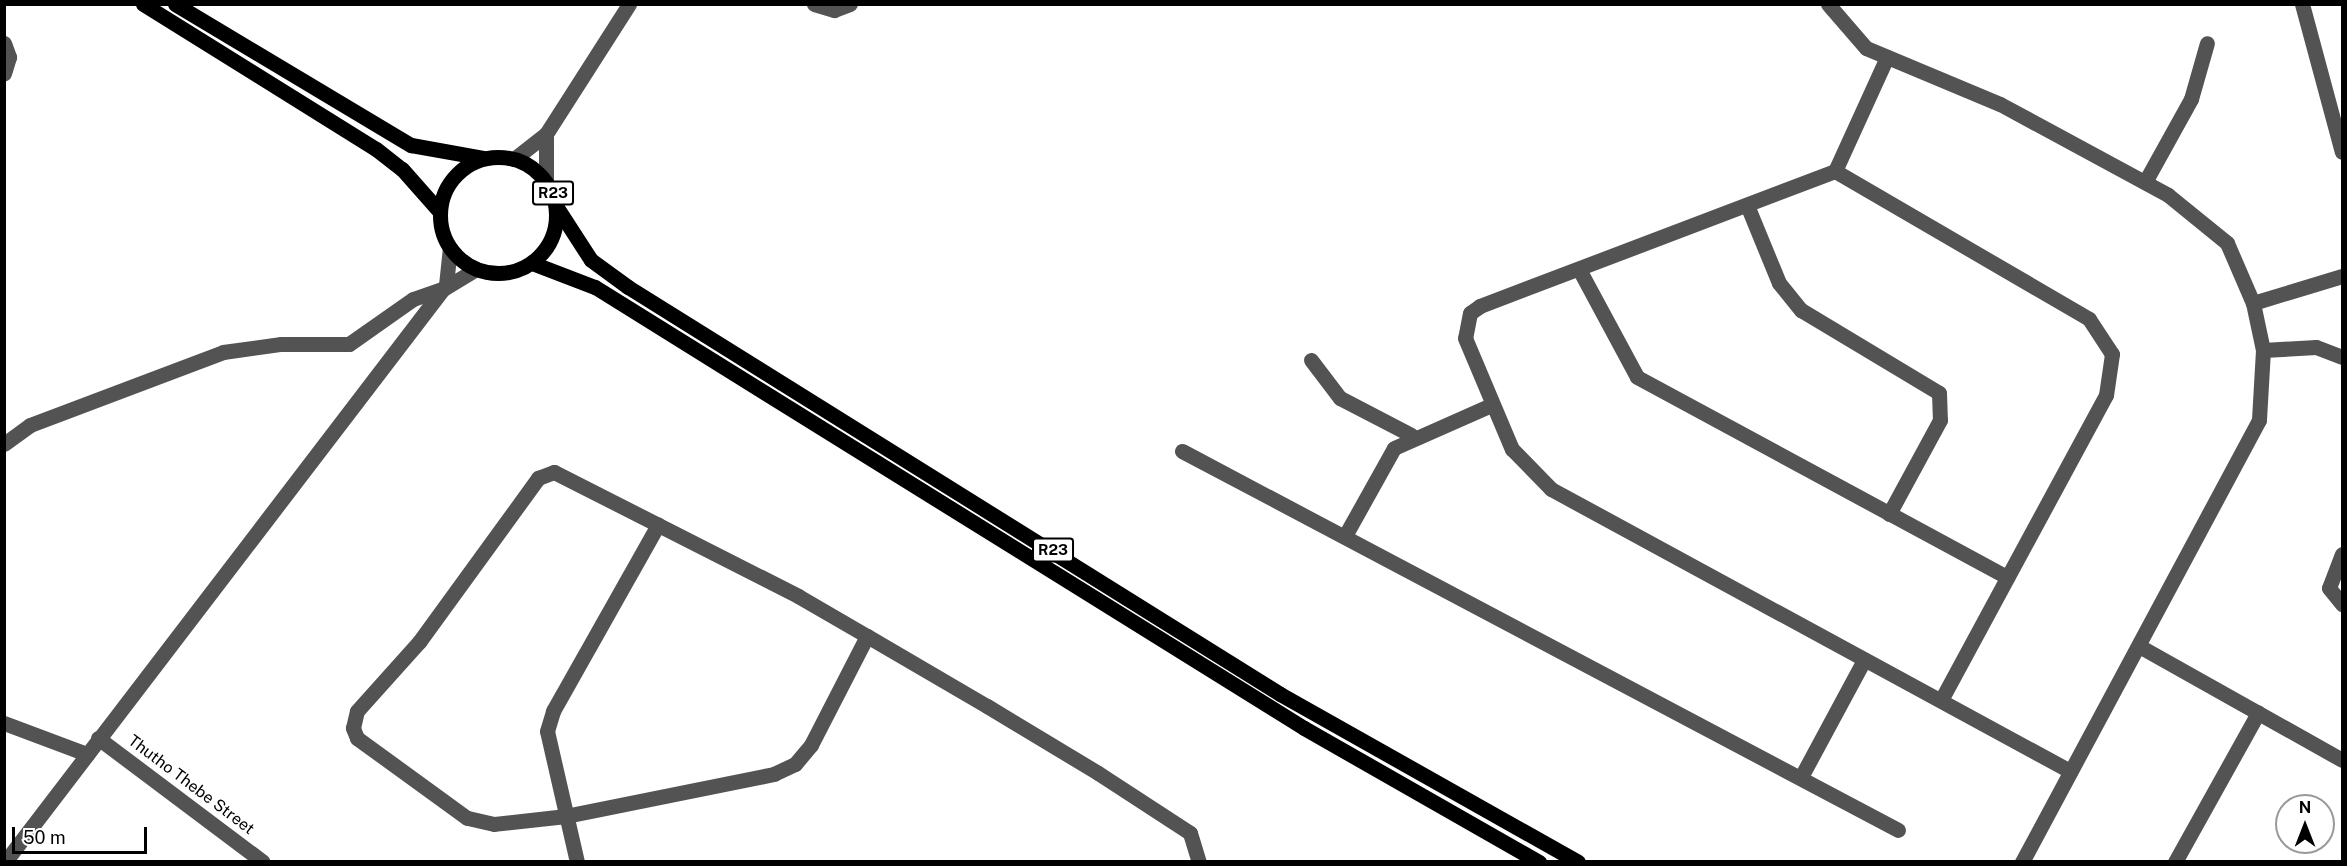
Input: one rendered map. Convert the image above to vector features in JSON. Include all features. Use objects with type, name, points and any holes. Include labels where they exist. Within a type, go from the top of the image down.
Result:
[{"type":"main road","points":[[143,4],[376,149],[402,169],[440,212],[450,249],[476,269],[510,273],[532,263]]},
{"type":"main road","points":[[175,4],[411,145],[488,158],[514,159]]},
{"type":"main road","points":[[440,212],[454,177],[488,158]]},
{"type":"main road","name":"R23","points":[[514,159],[546,182],[556,206],[591,260],[628,287],[1280,694],[1578,861]]},
{"type":"main road","name":"R23","points":[[556,206],[552,238],[532,263],[595,287],[1304,728],[1539,861]]},
{"type":"street","points":[[514,159],[546,134],[629,4]]},
{"type":"street","points":[[814,4],[834,10],[850,4]]},
{"type":"street","points":[[1828,4],[1857,41],[1887,57],[2000,105],[2145,182],[2208,223],[2227,243],[2253,303],[2263,350],[2259,420],[2022,861]]},
{"type":"street","points":[[2306,9],[2341,143]]},
{"type":"street","points":[[4,44],[9,57],[4,73]]},
{"type":"street","points":[[2145,182],[2191,99],[2207,44]]},
{"type":"street","points":[[1887,57],[1835,171],[1470,313],[1465,338],[1491,405],[1512,449],[1551,489],[2070,771]]},
{"type":"street","points":[[546,134],[546,182]]},
{"type":"street","points":[[1835,171],[2090,319],[2112,354],[2106,395],[1941,700]]},
{"type":"street","points":[[1747,205],[1779,283],[1801,310],[1939,393],[1940,420],[1888,514]]},
{"type":"street","points":[[5,861],[445,287],[450,249]]},
{"type":"street","points":[[4,444],[30,425],[72,413],[223,352],[281,344],[349,344],[413,300],[445,287],[476,269]]},
{"type":"street","points":[[1580,271],[1637,377],[2007,577]]},
{"type":"street","points":[[2253,303],[2343,276]]},
{"type":"street","points":[[2263,350],[2316,347],[2343,357]]},
{"type":"street","points":[[1311,360],[1340,398],[1412,435]]},
{"type":"street","points":[[1346,534],[1382,465],[1412,435],[1491,405]]},
{"type":"street","points":[[1182,451],[1346,534],[1898,830]]},
{"type":"street","points":[[867,636],[811,746],[795,765],[774,774],[566,816],[494,824],[467,818],[357,738],[354,718],[546,472],[565,474],[867,636],[1190,833],[1199,861]]},
{"type":"street","points":[[577,861],[549,750],[553,711],[658,525]]},
{"type":"street","points":[[2343,554],[2329,588],[2343,604]]},
{"type":"street","points":[[2139,646],[2343,760]]},
{"type":"street","points":[[1801,777],[1864,660]]},
{"type":"street","points":[[2175,861],[2258,713]]},
{"type":"street","points":[[4,723],[87,754]]},
{"type":"street","name":"Thutho Thebe Street","points":[[98,738],[263,861]]}]
